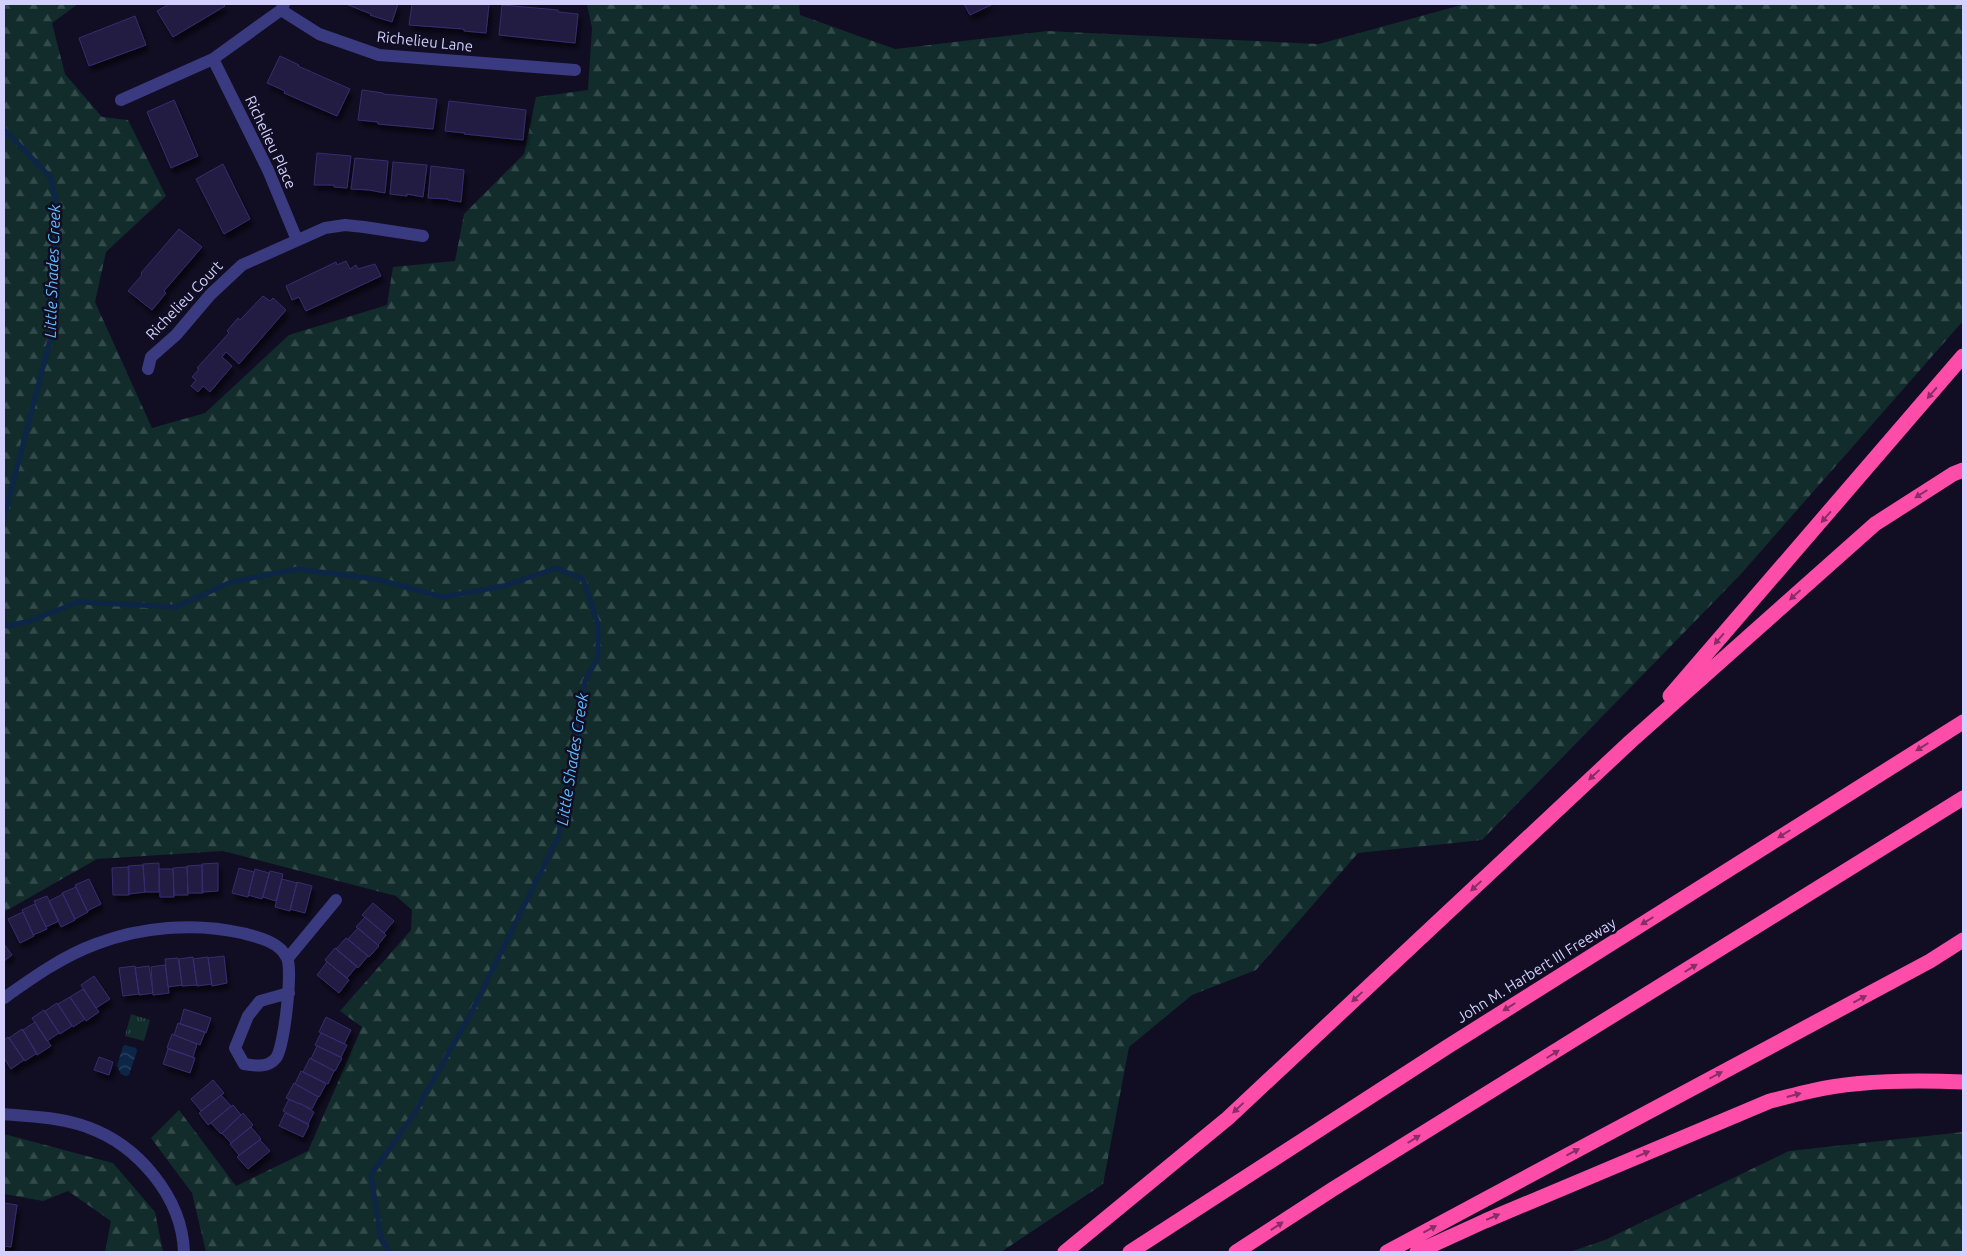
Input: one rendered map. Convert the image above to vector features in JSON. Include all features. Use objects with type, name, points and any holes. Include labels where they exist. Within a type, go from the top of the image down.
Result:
[{"type":"highway","points":[[1630,742],[1963,356]]},
{"type":"highway","points":[[1065,1252],[1228,1118],[1630,742],[1874,524],[1953,474],[1963,470]]},
{"type":"highway","name":"John M. Harbert III Freeway","points":[[1130,1252],[1446,1047],[1963,722]]},
{"type":"highway","points":[[1236,1252],[1342,1184],[1807,897],[1963,798]]},
{"type":"highway","points":[[1387,1252],[1930,961],[1963,940]]},
{"type":"highway","points":[[1417,1252],[1770,1101],[1812,1090],[1853,1085],[1912,1080],[1963,1082]]},
{"type":"street","points":[[120,100],[213,59],[282,7]]},
{"type":"street","name":"Richelieu Lane","points":[[282,7],[319,34],[379,55],[575,70]]},
{"type":"street","name":"Richelieu Place","points":[[213,59],[268,170],[297,240]]},
{"type":"street","name":"Richelieu Court","points":[[148,369],[151,358],[176,335],[210,295],[242,264],[325,228],[345,225],[423,236]]},
{"type":"street","points":[[288,958],[336,900]]},
{"type":"street","points":[[4,998],[64,959],[95,944],[124,936],[164,928],[228,930],[253,935],[276,944],[288,958],[289,993],[289,1004],[277,1058],[268,1064],[256,1066],[244,1064],[236,1048],[248,1016],[260,1000],[289,993]]},
{"type":"street","points":[[4,1114],[85,1126],[108,1136],[132,1153],[169,1197],[179,1220],[184,1252]]},
{"type":"green space","points":[[4,4],[78,4],[52,23],[65,74],[102,117],[128,120],[166,196],[106,252],[95,302],[152,428],[205,413],[289,335],[387,305],[393,267],[455,261],[464,214],[524,154],[536,97],[588,90],[592,28],[587,4],[799,4],[800,15],[895,49],[1047,31],[1319,44],[1465,4],[1963,4],[1963,321],[1740,575],[1482,840],[1358,853],[1256,970],[1192,995],[1129,1047],[1103,1184],[1001,1252],[206,1252],[192,1193],[151,1138],[179,1110],[236,1186],[308,1151],[362,1027],[340,1011],[411,930],[412,910],[396,896],[223,851],[97,859],[4,912]]},
{"type":"green space","points":[[131,1014],[150,1020],[144,1041],[125,1036]]},
{"type":"green space","points":[[1963,1132],[1963,1252],[1570,1252],[1605,1240],[1789,1151]]},
{"type":"green space","points":[[4,1134],[113,1163],[155,1212],[163,1252],[105,1252],[111,1221],[68,1191],[43,1201],[4,1194]]},
{"type":"water","points":[[123,1046],[136,1048],[137,1051],[129,1075],[126,1076],[121,1074],[117,1066]]},
{"type":"building","points":[[169,4],[223,4],[225,6],[173,37],[157,11]]},
{"type":"building","points":[[346,4],[398,4],[392,22]]},
{"type":"building","points":[[412,4],[489,4],[486,33],[464,31],[464,29],[409,25]]},
{"type":"building","points":[[964,4],[993,4],[970,15]]},
{"type":"building","points":[[502,5],[558,10],[558,12],[578,14],[575,43],[499,35]]},
{"type":"building","points":[[135,16],[146,45],[89,66],[79,38]]},
{"type":"building","points":[[280,56],[350,89],[337,116],[284,93],[285,91],[267,83]]},
{"type":"building","points":[[362,90],[437,99],[433,129],[378,124],[378,122],[358,120]]},
{"type":"building","points":[[174,100],[198,156],[171,168],[147,112]]},
{"type":"building","points":[[449,101],[526,110],[523,140],[445,131]]},
{"type":"building","points":[[317,153],[351,156],[347,188],[334,187],[334,185],[314,185]]},
{"type":"building","points":[[355,158],[388,161],[385,193],[351,189]]},
{"type":"building","points":[[393,162],[427,165],[423,197],[407,194],[407,196],[390,194]]},
{"type":"building","points":[[223,164],[250,219],[224,234],[196,179]]},
{"type":"building","points":[[431,166],[464,170],[461,202],[428,198]]},
{"type":"building","points":[[179,229],[202,247],[164,291],[166,293],[152,310],[128,291]]},
{"type":"building","points":[[346,261],[350,269],[356,265],[358,269],[375,264],[381,276],[306,311],[299,297],[292,300],[286,286],[336,262],[337,265]]},
{"type":"building","points":[[263,296],[270,301],[273,298],[286,310],[239,364],[226,352],[222,357],[232,366],[210,392],[203,386],[198,392],[191,386],[196,380],[192,377],[199,369],[197,368],[229,333],[227,331],[238,318],[240,320]]},
{"type":"building","points":[[159,863],[159,892],[145,892],[143,864]]},
{"type":"building","points":[[218,863],[218,891],[202,892],[202,864]]},
{"type":"building","points":[[143,865],[145,892],[129,894],[128,866]]},
{"type":"building","points":[[202,865],[203,893],[188,893],[187,866]]},
{"type":"building","points":[[129,867],[129,895],[113,895],[112,868]]},
{"type":"building","points":[[187,867],[188,895],[174,895],[173,868]]},
{"type":"building","points":[[239,868],[254,872],[248,897],[232,893]]},
{"type":"building","points":[[159,869],[173,869],[174,897],[160,897]]},
{"type":"building","points":[[255,869],[269,873],[262,899],[248,895]]},
{"type":"building","points":[[270,871],[283,874],[276,901],[263,897]]},
{"type":"building","points":[[89,879],[101,904],[87,911],[75,885]]},
{"type":"building","points":[[282,879],[297,883],[290,911],[275,907]]},
{"type":"building","points":[[297,882],[312,886],[305,913],[290,909]]},
{"type":"building","points":[[76,887],[88,912],[75,919],[62,893]]},
{"type":"building","points":[[63,894],[75,920],[61,927],[49,901]]},
{"type":"building","points":[[47,896],[59,921],[46,927],[34,901]]},
{"type":"building","points":[[373,903],[394,921],[384,933],[362,915]]},
{"type":"building","points":[[35,904],[47,929],[33,935],[22,910]]},
{"type":"building","points":[[23,912],[34,936],[20,943],[8,919]]},
{"type":"building","points":[[365,917],[386,935],[378,945],[356,927]]},
{"type":"building","points":[[358,928],[379,946],[369,957],[348,939]]},
{"type":"building","points":[[346,938],[368,956],[358,968],[336,949]]},
{"type":"building","points":[[4,944],[12,955],[4,961]]},
{"type":"building","points":[[335,948],[357,966],[347,978],[325,960]]},
{"type":"building","points":[[224,956],[227,983],[212,986],[208,958]]},
{"type":"building","points":[[193,957],[197,985],[182,986],[179,959]]},
{"type":"building","points":[[208,957],[212,984],[197,986],[193,959]]},
{"type":"building","points":[[178,958],[182,985],[168,987],[165,959]]},
{"type":"building","points":[[327,962],[349,980],[339,993],[317,975]]},
{"type":"building","points":[[165,965],[169,993],[153,995],[151,967]]},
{"type":"building","points":[[135,966],[139,994],[123,996],[119,968]]},
{"type":"building","points":[[149,966],[153,993],[139,995],[135,968]]},
{"type":"building","points":[[94,976],[110,999],[96,1008],[81,985]]},
{"type":"building","points":[[83,989],[99,1012],[86,1021],[70,997]]},
{"type":"building","points":[[70,997],[85,1019],[73,1027],[58,1004]]},
{"type":"building","points":[[57,1003],[72,1026],[60,1034],[45,1011]]},
{"type":"building","points":[[184,1009],[211,1018],[206,1033],[180,1024]]},
{"type":"building","points":[[44,1010],[59,1033],[47,1041],[32,1018]]},
{"type":"building","points":[[326,1017],[351,1030],[344,1044],[319,1032]]},
{"type":"building","points":[[35,1022],[51,1046],[37,1055],[23,1030]]},
{"type":"building","points":[[178,1023],[205,1032],[200,1045],[174,1035]]},
{"type":"building","points":[[22,1029],[37,1053],[25,1061],[9,1038]]},
{"type":"building","points":[[321,1033],[347,1045],[341,1057],[315,1045]]},
{"type":"building","points":[[172,1034],[197,1044],[193,1057],[167,1048]]},
{"type":"building","points":[[8,1037],[24,1060],[11,1069],[4,1058],[4,1040]]},
{"type":"building","points":[[317,1046],[342,1058],[335,1071],[311,1059]]},
{"type":"building","points":[[168,1049],[195,1058],[190,1073],[163,1064]]},
{"type":"building","points":[[99,1057],[113,1062],[109,1075],[94,1070]]},
{"type":"building","points":[[310,1058],[334,1071],[328,1084],[303,1072]]},
{"type":"building","points":[[301,1071],[326,1084],[319,1097],[295,1084]]},
{"type":"building","points":[[213,1080],[224,1093],[201,1111],[191,1099]]},
{"type":"building","points":[[294,1083],[318,1097],[312,1109],[286,1098]]},
{"type":"building","points":[[221,1095],[231,1106],[208,1125],[199,1113]]},
{"type":"building","points":[[289,1099],[300,1103],[314,1112],[308,1124],[283,1111]]},
{"type":"building","points":[[233,1105],[241,1115],[221,1134],[211,1123]]},
{"type":"building","points":[[243,1113],[253,1125],[231,1143],[222,1133]]},
{"type":"building","points":[[285,1113],[309,1125],[303,1137],[279,1126]]},
{"type":"building","points":[[251,1127],[261,1139],[239,1155],[230,1144]]},
{"type":"building","points":[[260,1140],[270,1151],[248,1169],[237,1157]]},
{"type":"building","points":[[4,1203],[17,1205],[11,1247],[4,1246]]},
{"type":"waterway","name":"Little Shades Creek","points":[[4,129],[51,178],[58,213],[53,262],[52,332],[4,518]]},
{"type":"waterway","name":"Little Shades Creek","points":[[4,623],[7,626],[30,621],[78,602],[176,607],[231,582],[298,569],[380,580],[443,597],[504,586],[556,568],[583,579],[598,624],[598,657],[585,681],[559,835],[472,1011],[414,1114],[371,1175],[381,1238],[390,1252]]}]
